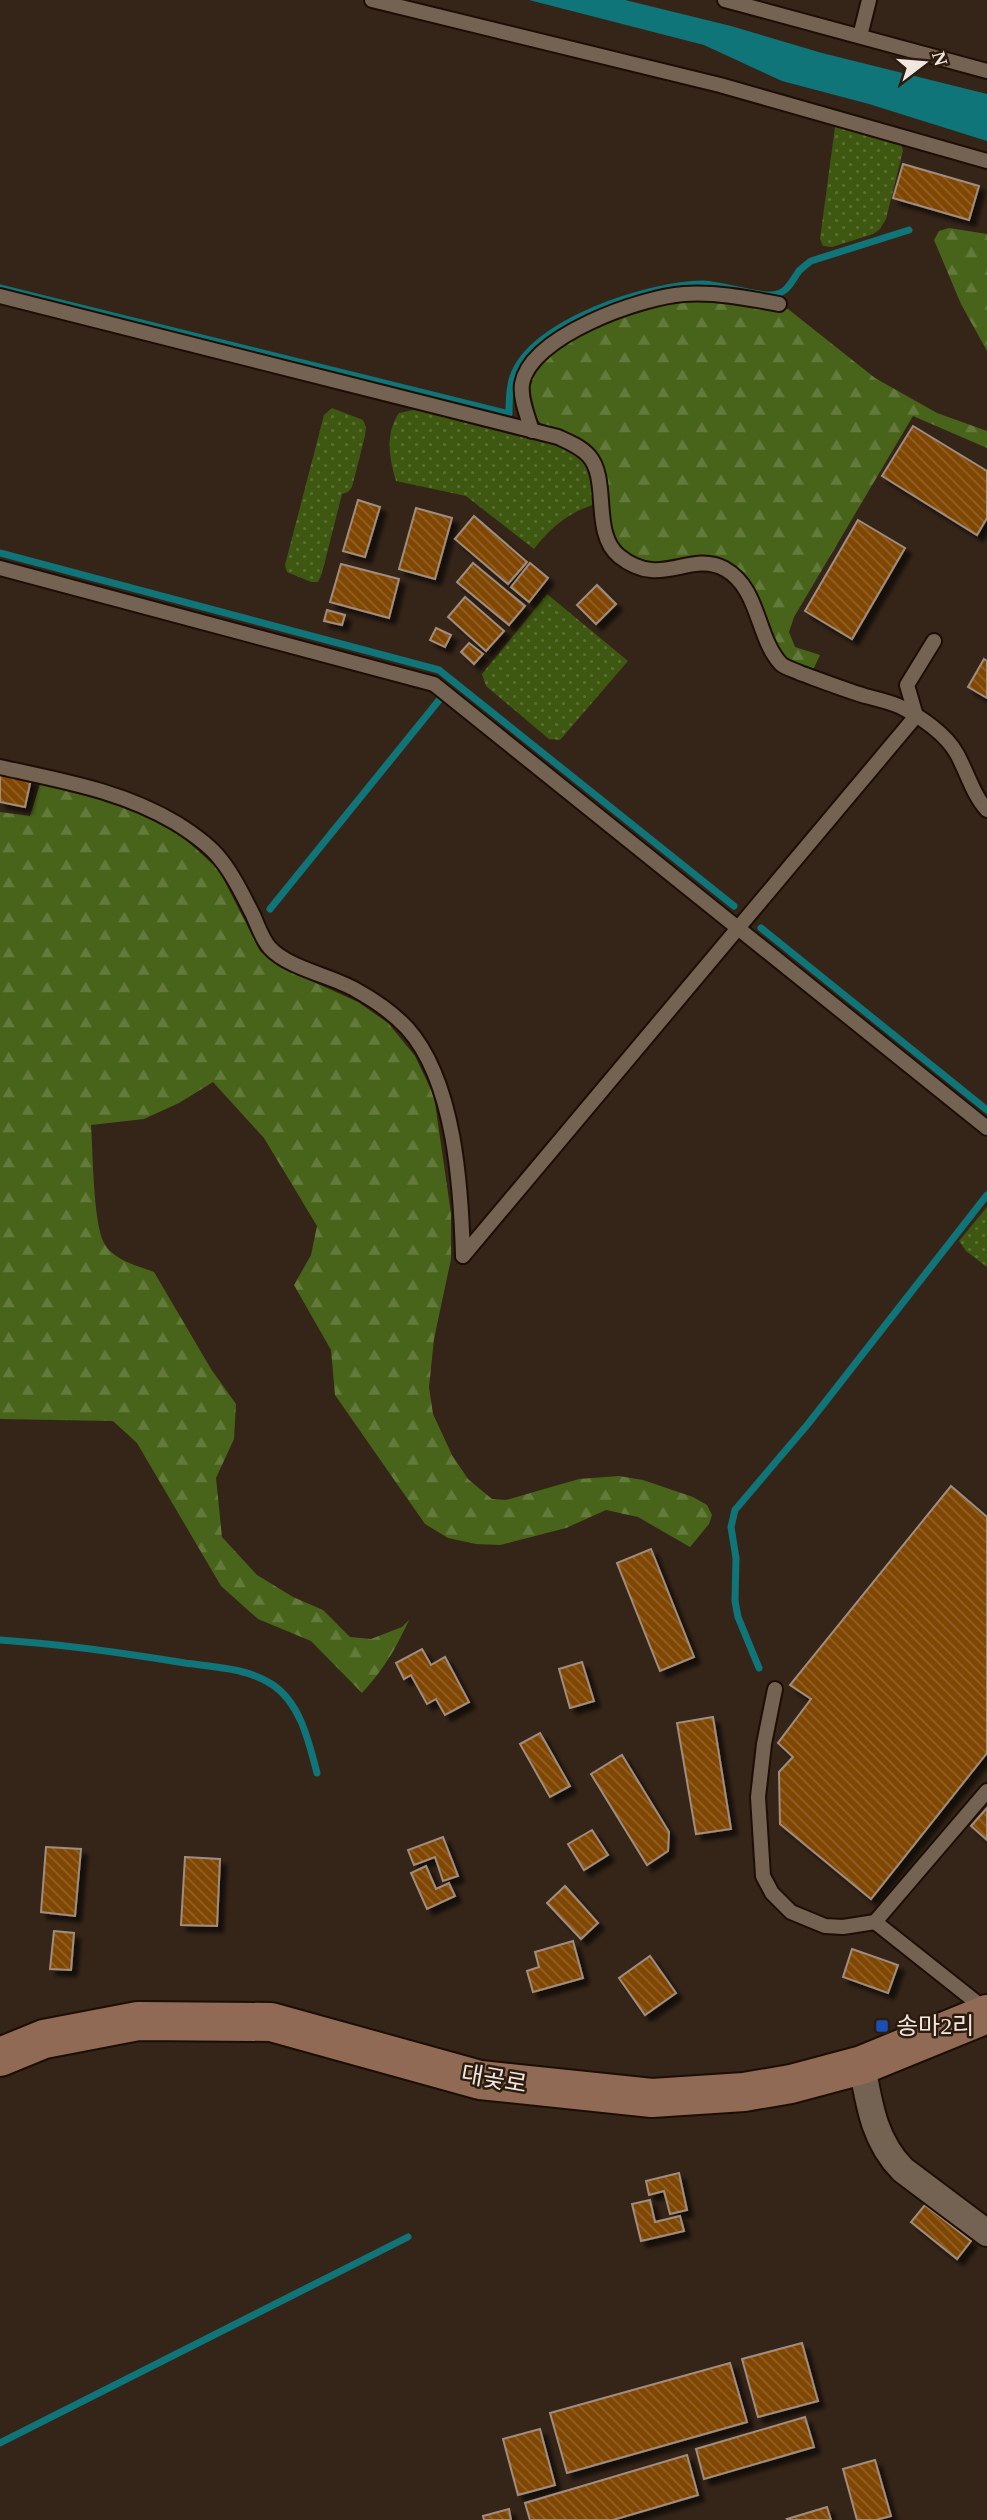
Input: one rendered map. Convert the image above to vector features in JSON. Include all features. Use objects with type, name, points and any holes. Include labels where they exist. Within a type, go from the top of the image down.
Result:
[{"type":"street","name":"대곶로","points":[[0,2057],[44,2039],[138,2021],[271,2022],[480,2080],[652,2098],[744,2092],[791,2084],[862,2065],[987,2013]]},
{"type":"street","points":[[862,2065],[876,2128],[890,2157],[987,2234]]},
{"type":"lane","points":[[372,0],[720,85],[987,161]]},
{"type":"lane","points":[[725,0],[987,71]]},
{"type":"lane","points":[[860,36],[869,0]]},
{"type":"lane","points":[[532,431],[522,384],[530,365],[553,343],[588,322],[633,305],[680,294],[726,294],[779,304]]},
{"type":"lane","points":[[0,296],[558,437],[580,449],[595,465],[607,536],[618,555],[649,572],[707,564],[714,564],[728,571],[751,598],[769,645],[782,665],[830,685],[900,706],[916,716],[944,736],[956,752],[987,810]]},
{"type":"lane","points":[[0,568],[434,684],[987,1128]]},
{"type":"lane","points":[[916,716],[907,685],[934,641]]},
{"type":"lane","points":[[0,767],[116,794],[135,801],[184,828],[219,856],[234,877],[270,948],[281,957],[356,990],[408,1029],[438,1082],[446,1113],[460,1194],[463,1256],[916,716]]},
{"type":"lane","points":[[775,1689],[764,1744],[758,1797],[763,1875],[772,1893],[791,1912],[825,1926],[843,1927],[875,1922],[987,1791]]},
{"type":"lane","points":[[875,1922],[987,2013]]},
{"type":"green space","points":[[835,127],[901,143],[903,151],[886,219],[880,229],[873,234],[832,247],[823,246],[820,239]]},
{"type":"green space","points":[[949,228],[987,234],[987,351],[961,304],[934,240],[939,231]]},
{"type":"green space","points":[[691,294],[728,294],[788,309],[875,378],[937,413],[987,431],[987,448],[913,416],[794,617],[789,632],[795,647],[820,655],[812,672],[785,661],[775,643],[756,592],[729,563],[648,568],[617,549],[580,443],[542,424],[530,405],[529,388],[533,373],[557,350],[577,338],[623,315],[665,299]]},
{"type":"green space","points":[[332,408],[363,420],[366,427],[365,436],[352,487],[342,494],[322,573],[318,582],[311,582],[287,572],[285,565],[324,415]]},
{"type":"green space","points":[[419,409],[567,447],[585,457],[595,486],[592,505],[560,523],[534,549],[466,496],[396,481],[390,455],[392,429],[399,413]]},
{"type":"green space","points":[[547,594],[628,661],[560,740],[549,739],[486,686],[482,674]]},
{"type":"green space","points":[[40,784],[114,803],[141,813],[184,838],[219,870],[260,951],[278,966],[358,1002],[388,1023],[415,1056],[434,1096],[451,1214],[451,1259],[434,1339],[429,1387],[433,1414],[452,1455],[468,1479],[492,1499],[506,1500],[579,1479],[619,1476],[643,1480],[693,1497],[707,1505],[712,1515],[709,1524],[690,1547],[638,1517],[606,1510],[566,1528],[500,1545],[476,1544],[448,1538],[425,1524],[335,1395],[331,1350],[294,1285],[311,1255],[317,1226],[264,1138],[213,1082],[179,1103],[144,1119],[91,1125],[100,1233],[113,1254],[154,1272],[211,1369],[236,1404],[234,1439],[216,1478],[222,1537],[257,1575],[293,1597],[323,1610],[350,1637],[371,1639],[402,1627],[409,1620],[377,1676],[362,1693],[311,1641],[258,1619],[221,1586],[137,1443],[113,1421],[0,1419],[0,812],[30,816]]},
{"type":"green space","points":[[987,1207],[987,1267],[966,1251],[959,1241]]},
{"type":"water","points":[[529,0],[625,0],[987,94],[987,141],[869,104],[782,81],[704,45]]},
{"type":"building","points":[[903,164],[979,186],[969,220],[893,198]]},
{"type":"building","points":[[913,426],[987,471],[987,518],[977,535],[882,476]]},
{"type":"building","points":[[358,500],[380,507],[365,557],[343,551]]},
{"type":"building","points":[[416,508],[452,518],[435,579],[399,569]]},
{"type":"building","points":[[474,516],[527,562],[508,584],[455,539]]},
{"type":"building","points":[[858,520],[905,548],[852,639],[805,611]]},
{"type":"building","points":[[473,563],[525,606],[509,625],[457,582]]},
{"type":"building","points":[[530,563],[548,578],[529,602],[511,587]]},
{"type":"building","points":[[341,564],[399,579],[389,618],[330,602]]},
{"type":"building","points":[[597,585],[616,604],[596,624],[577,605]]},
{"type":"building","points":[[465,597],[504,631],[486,651],[448,617]]},
{"type":"building","points":[[327,610],[345,615],[342,625],[324,621]]},
{"type":"building","points":[[436,628],[451,635],[445,647],[430,640]]},
{"type":"building","points":[[469,643],[483,654],[474,664],[461,652]]},
{"type":"building","points":[[984,659],[987,661],[987,698],[968,687]]},
{"type":"building","points":[[0,773],[31,779],[25,807],[0,802]]},
{"type":"building","points":[[951,1486],[987,1517],[987,1753],[871,1899],[780,1824],[779,1772],[793,1757],[778,1743],[811,1699],[790,1685]]},
{"type":"building","points":[[651,1549],[694,1657],[660,1671],[617,1563]]},
{"type":"building","points":[[422,1649],[431,1665],[445,1657],[469,1702],[445,1715],[436,1699],[427,1704],[411,1675],[404,1679],[396,1663]]},
{"type":"building","points":[[582,1662],[594,1701],[570,1708],[559,1669]]},
{"type":"building","points":[[713,1717],[731,1829],[696,1834],[677,1723]]},
{"type":"building","points":[[540,1733],[570,1786],[550,1797],[520,1744]]},
{"type":"building","points":[[622,1755],[669,1832],[668,1851],[647,1865],[591,1774]]},
{"type":"building","points":[[987,1808],[987,1840],[971,1826]]},
{"type":"building","points":[[592,1830],[608,1855],[584,1870],[568,1844]]},
{"type":"building","points":[[443,1837],[458,1876],[443,1881],[435,1857],[414,1865],[408,1850]]},
{"type":"building","points":[[46,1847],[81,1849],[75,1916],[41,1912]]},
{"type":"building","points":[[185,1857],[220,1859],[217,1926],[181,1925]]},
{"type":"building","points":[[426,1866],[436,1889],[449,1883],[455,1896],[427,1909],[411,1873]]},
{"type":"building","points":[[565,1886],[598,1923],[581,1939],[547,1903]]},
{"type":"building","points":[[54,1931],[74,1933],[71,1970],[50,1969]]},
{"type":"building","points":[[573,1941],[583,1978],[533,1992],[527,1971],[539,1967],[535,1952]]},
{"type":"building","points":[[852,1949],[898,1965],[888,1993],[843,1977]]},
{"type":"building","points":[[650,1956],[676,1993],[645,2015],[619,1978]]},
{"type":"building","points":[[679,2173],[687,2210],[670,2214],[664,2191],[649,2195],[646,2181]]},
{"type":"building","points":[[650,2200],[655,2222],[680,2216],[684,2231],[641,2241],[632,2204]]},
{"type":"building","points":[[925,2205],[971,2241],[957,2259],[911,2222]]},
{"type":"building","points":[[802,2343],[818,2401],[758,2417],[742,2359]]},
{"type":"building","points":[[730,2363],[747,2422],[567,2473],[550,2413]]},
{"type":"building","points":[[805,2417],[814,2447],[704,2479],[696,2449]]},
{"type":"building","points":[[540,2429],[555,2485],[518,2495],[503,2439]]},
{"type":"building","points":[[687,2455],[698,2495],[613,2520],[530,2520],[525,2503]]},
{"type":"building","points":[[875,2460],[891,2516],[876,2520],[857,2520],[843,2469]]},
{"type":"building","points":[[827,2507],[831,2520],[787,2519]]},
{"type":"building","points":[[509,2509],[511,2520],[484,2520],[483,2516]]},
{"type":"waterway","points":[[0,288],[509,414],[513,377],[524,357],[543,339],[567,323],[595,310],[624,299],[680,286],[703,284],[756,294],[777,294],[811,261],[909,230]]},
{"type":"waterway","points":[[0,553],[439,670],[734,906]]},
{"type":"waterway","points":[[270,909],[440,699]]},
{"type":"waterway","points":[[761,928],[987,1110]]},
{"type":"waterway","points":[[759,1668],[738,1617],[735,1601],[736,1558],[731,1527],[735,1510],[808,1424],[987,1195]]},
{"type":"waterway","points":[[0,1640],[116,1652],[230,1669],[263,1679],[283,1693],[297,1713],[317,1773]]},
{"type":"waterway","points":[[0,2443],[408,2237]]},
{"type":"place","name":"송마2리","points":[[882,2026]]}]
